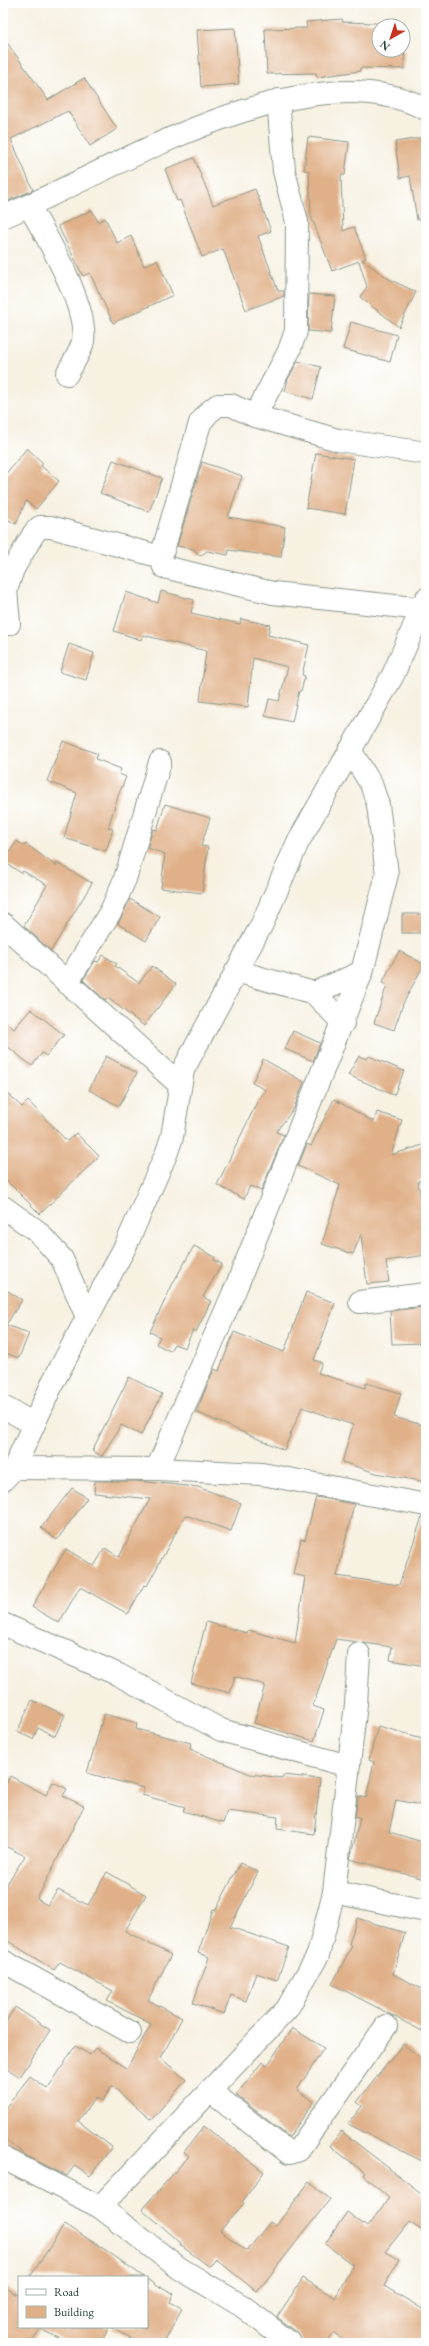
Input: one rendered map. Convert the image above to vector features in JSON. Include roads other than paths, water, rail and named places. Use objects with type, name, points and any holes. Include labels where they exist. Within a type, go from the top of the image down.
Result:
[{"type":"street","points":[[3,217],[149,149],[237,112],[278,100],[351,92],[389,96],[426,109]]},
{"type":"street","points":[[255,416],[289,351],[296,331],[297,222],[284,171],[278,100]]},
{"type":"street","points":[[29,206],[57,254],[84,325],[83,343],[67,374]]},
{"type":"street","points":[[426,453],[338,440],[255,416],[231,405],[218,405],[209,412],[200,423],[161,557],[164,567],[273,592],[424,604],[394,675],[298,842],[262,924],[183,1070],[172,1137],[167,1152],[126,1245],[54,1380],[34,1424],[8,1474],[157,1469],[262,1474],[426,1505]]},
{"type":"street","points":[[9,624],[5,593],[13,569],[34,533],[40,528],[51,527],[161,557]]},
{"type":"street","points":[[157,1469],[237,1285],[362,972],[387,874],[378,805],[371,784],[350,750]]},
{"type":"street","points":[[67,983],[111,911],[125,879],[160,762]]},
{"type":"street","points":[[3,924],[157,1066],[180,1085]]},
{"type":"street","points":[[236,971],[314,993],[343,1022]]},
{"type":"street","points":[[314,993],[362,972]]},
{"type":"street","points":[[157,1066],[191,1055]]},
{"type":"street","points":[[3,1207],[37,1231],[62,1259],[87,1317]]},
{"type":"street","points":[[360,1302],[426,1294]]},
{"type":"street","points":[[3,1407],[34,1424]]},
{"type":"street","points":[[3,1624],[119,1675],[221,1730],[348,1766]]},
{"type":"street","points":[[100,2207],[287,2009],[318,1954],[334,1892],[356,1704],[359,1654]]},
{"type":"street","points":[[334,1892],[426,1911]]},
{"type":"street","points":[[3,1961],[130,2032]]},
{"type":"street","points":[[210,2090],[289,2153],[298,2150],[386,2026]]},
{"type":"street","points":[[3,2158],[100,2207],[179,2268],[242,2306],[290,2343]]}]
